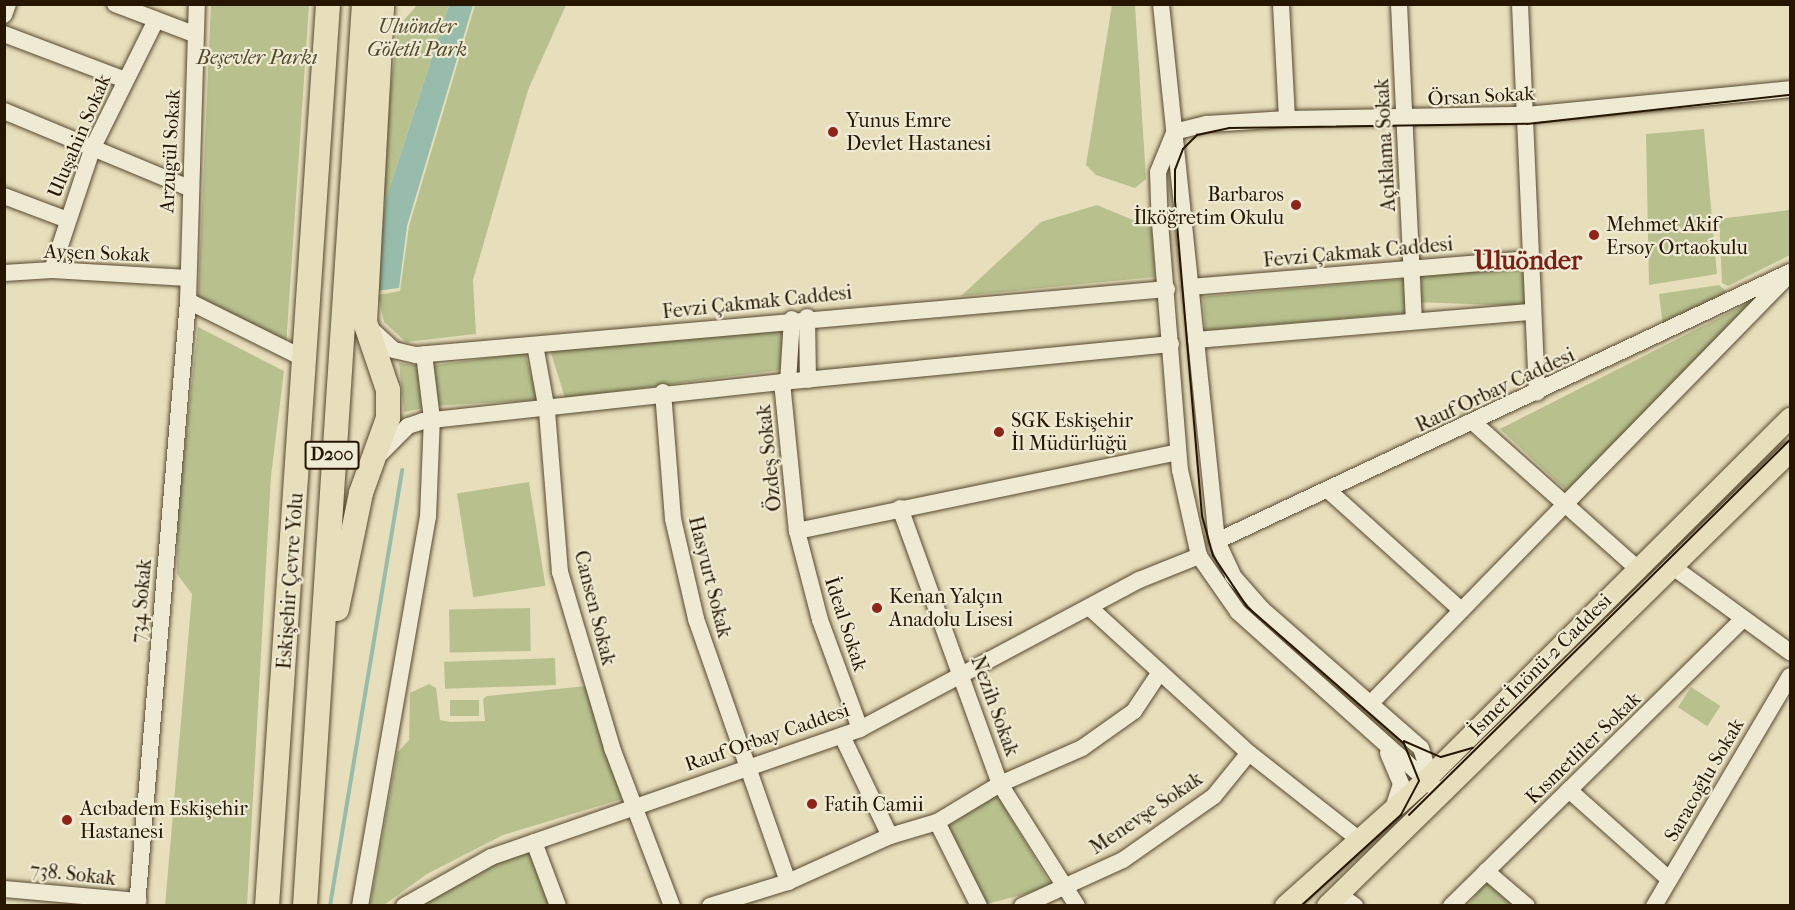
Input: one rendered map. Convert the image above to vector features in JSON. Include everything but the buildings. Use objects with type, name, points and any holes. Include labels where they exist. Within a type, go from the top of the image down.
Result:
[{"type":"highway","name":"Eskişehir Çevre Yolu","points":[[267,900],[301,357],[328,4]]},
{"type":"highway","name":"Eskişehir Çevre Yolu","points":[[305,906],[364,4]]},
{"type":"highway","points":[[320,657],[336,616],[345,554],[370,467],[388,418],[388,390],[365,322],[382,4]]},
{"type":"main road","name":"İsmet İnönü-2 Caddesi","points":[[1285,906],[1430,780],[1461,745],[1637,568],[1791,418]]},
{"type":"main road","name":"İsmet İnönü-2 Caddesi","points":[[1341,902],[1456,783],[1791,452]]},
{"type":"street","points":[[4,15],[9,4]]},
{"type":"street","points":[[115,4],[155,22],[195,34]]},
{"type":"street","name":"Arzugül Sokak","points":[[188,301],[187,187],[197,4]]},
{"type":"street","points":[[1161,4],[1217,541],[1233,576],[1262,609],[1415,743],[1436,753],[1461,745]]},
{"type":"street","points":[[1281,4],[1287,119]]},
{"type":"street","name":"Açıklama Sokak","points":[[1399,4],[1414,320]]},
{"type":"street","points":[[1524,4],[1520,5],[1527,116],[1530,259],[1537,393]]},
{"type":"street","name":"Uluşahin Sokak","points":[[52,270],[93,147],[124,80],[155,22]]},
{"type":"street","points":[[4,34],[124,80]]},
{"type":"street","name":"Örsan Sokak","points":[[1174,132],[1207,124],[1287,119],[1404,120],[1527,116],[1791,89]]},
{"type":"street","points":[[4,111],[187,187]]},
{"type":"street","points":[[1174,132],[1158,171],[1178,452],[1199,556],[1238,612],[1369,728],[1430,780],[1456,783]]},
{"type":"street","points":[[4,196],[68,219]]},
{"type":"street","name":"Fevzi Çakmak Caddesi","points":[[1190,287],[1530,259]]},
{"type":"street","name":"Ayşen Sokak","points":[[4,273],[52,270],[188,278]]},
{"type":"street","points":[[1371,703],[1791,273]]},
{"type":"street","name":"Rauf Orbay Caddesi","points":[[1217,541],[1330,492],[1791,273]]},
{"type":"street","name":"Fevzi Çakmak Caddesi","points":[[365,322],[394,350],[424,354],[799,318],[1167,289]]},
{"type":"street","points":[[188,301],[301,357]]},
{"type":"street","name":"734 Sokak","points":[[138,903],[188,301]]},
{"type":"street","points":[[1196,340],[1414,320],[1532,312]]},
{"type":"street","points":[[799,318],[808,380]]},
{"type":"street","points":[[370,467],[408,426],[432,419],[547,411],[663,392],[785,382],[799,318]]},
{"type":"street","name":"Özdeş Sokak","points":[[1171,344],[785,382],[797,531],[1178,452]]},
{"type":"street","name":"Cansen Sokak","points":[[535,345],[547,411],[560,572],[634,805],[672,906]]},
{"type":"street","points":[[360,906],[428,517],[432,419],[424,354]]},
{"type":"street","name":"Hasyurt Sokak","points":[[663,392],[672,519],[696,619],[788,882]]},
{"type":"street","points":[[1474,423],[1568,502],[1637,568]]},
{"type":"street","points":[[1330,492],[1461,610]]},
{"type":"street","name":"Nezih Sokak","points":[[900,508],[1000,783],[1064,889],[1077,906]]},
{"type":"street","name":"İdeal Sokak","points":[[797,531],[820,620],[860,729]]},
{"type":"street","name":"Rauf Orbay Caddesi","points":[[404,906],[491,857],[634,805],[860,729],[1089,607],[1199,556]]},
{"type":"street","points":[[1673,567],[1791,652]]},
{"type":"street","points":[[1089,607],[1249,753],[1361,841]]},
{"type":"street","name":"Kısmetliler Sokak","points":[[1451,906],[1743,619]]},
{"type":"street","points":[[710,906],[788,882],[890,836],[937,822],[1000,783],[1082,748],[1134,711],[1160,672]]},
{"type":"street","name":"Saracoğlu Sokak","points":[[1654,906],[1791,676]]},
{"type":"street","points":[[1369,728],[1400,777],[1401,792],[1386,817]]},
{"type":"street","points":[[842,736],[890,836]]},
{"type":"street","points":[[1415,743],[1430,780],[1424,815]]},
{"type":"street","name":"Menevşe Sokak","points":[[1022,906],[1064,889],[1123,860],[1214,795],[1249,753]]},
{"type":"street","points":[[1569,790],[1669,879]]},
{"type":"street","points":[[937,822],[979,906]]},
{"type":"street","points":[[534,842],[558,906]]},
{"type":"street","points":[[1486,871],[1527,906]]},
{"type":"street","name":"738. Sokak","points":[[4,889],[138,903]]},
{"type":"green space","name":"Beşevler Parkı","points":[[211,5],[309,5],[286,346],[198,299]]},
{"type":"green space","name":"Uluönder Göletli Park","points":[[417,5],[449,5],[385,202],[379,181],[398,27]]},
{"type":"green space","points":[[475,5],[566,5],[528,90],[473,280],[476,334],[406,342],[384,322],[378,295],[400,291],[409,226]]},
{"type":"green space","points":[[1112,5],[1135,5],[1146,179],[1135,188],[1096,175],[1086,165]]},
{"type":"green space","points":[[1704,129],[1717,274],[1649,285],[1646,134]]},
{"type":"green space","points":[[1097,205],[1152,228],[1155,277],[961,296],[1041,222]]},
{"type":"green space","points":[[1790,210],[1790,255],[1728,286],[1722,283],[1719,219]]},
{"type":"green space","points":[[1422,265],[1526,269],[1525,306],[1421,302]]},
{"type":"green space","points":[[1405,279],[1408,313],[1206,331],[1203,297]]},
{"type":"green space","points":[[1719,285],[1727,292],[1663,326],[1659,294]]},
{"type":"green space","points":[[1762,296],[1567,491],[1500,429]]},
{"type":"green space","points":[[788,324],[786,369],[565,398],[550,350]]},
{"type":"green space","points":[[198,327],[284,371],[271,476],[247,905],[165,906],[192,594],[177,574],[178,507]]},
{"type":"green space","points":[[525,353],[538,400],[432,406],[428,366]]},
{"type":"green space","points":[[399,363],[421,366],[424,408],[404,412]]},
{"type":"green space","points":[[529,482],[545,586],[473,597],[457,493]]},
{"type":"green space","points":[[530,608],[531,651],[450,652],[449,609]]},
{"type":"green space","points":[[555,658],[556,685],[445,689],[444,662]]},
{"type":"green space","points":[[429,684],[436,688],[440,720],[450,722],[485,721],[483,699],[487,696],[586,686],[622,799],[503,835],[427,874],[384,905],[370,906],[397,753],[409,740],[410,693]]},
{"type":"green space","points":[[1691,687],[1720,706],[1707,726],[1678,707]]},
{"type":"green space","points":[[450,700],[479,700],[479,716],[450,716]]},
{"type":"green space","points":[[996,793],[1052,887],[983,905],[942,831]]},
{"type":"green space","points":[[531,849],[552,906],[418,906],[498,861]]},
{"type":"green space","points":[[1485,881],[1514,906],[1468,906]]},
{"type":"shaded area","points":[[449,5],[473,5],[407,226],[399,288],[375,291],[385,202]]},
{"type":"waterway","points":[[330,906],[402,470]]},
{"type":"tram line","points":[[1301,906],[1401,815],[1419,781],[1404,744],[1247,607],[1213,556],[1202,516],[1175,201],[1175,170],[1183,149],[1197,135],[1229,128],[1527,124],[1790,95]]},
{"type":"tram line","points":[[1409,815],[1790,440]]},
{"type":"tram line","points":[[1404,741],[1441,757],[1473,748]]},
{"type":"place","name":"Yunus Emre Devlet Hastanesi","points":[[833,132]]},
{"type":"place","name":"Barbaros İlköğretim Okulu","points":[[1296,205]]},
{"type":"place","name":"Mehmet Akif Ersoy Ortaokulu","points":[[1594,235]]},
{"type":"place","name":"SGK Eskişehir İl Müdürlüğü","points":[[999,432]]},
{"type":"place","name":"Kenan Yalçın Anadolu Lisesi","points":[[877,608]]},
{"type":"place","name":"Fatih Camii","points":[[812,804]]},
{"type":"place","name":"Acıbadem Eskişehir Hastanesi","points":[[67,820]]},
{"type":"district","name":"Uluönder","points":[[1528,261]]}]
